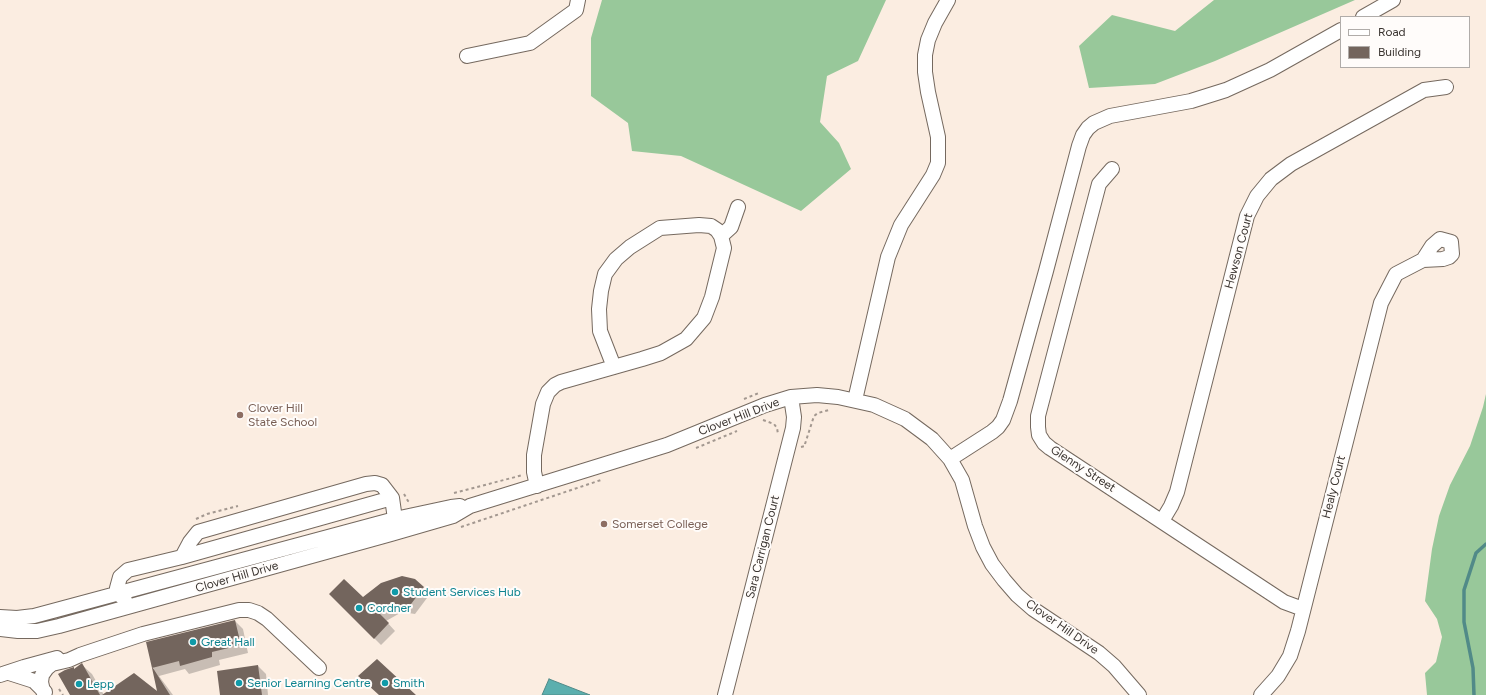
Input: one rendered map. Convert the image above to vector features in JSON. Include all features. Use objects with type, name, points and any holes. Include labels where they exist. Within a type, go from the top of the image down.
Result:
[{"type":"street","points":[[467,56],[530,43],[576,10],[578,0]]},
{"type":"street","points":[[855,400],[888,256],[901,225],[933,175],[938,164],[938,137],[928,92],[925,72],[925,55],[928,40],[935,23],[948,0]]},
{"type":"street","points":[[1365,16],[1393,0]]},
{"type":"street","points":[[950,460],[992,432],[1003,420],[1010,401],[1036,310],[1079,146],[1088,128],[1106,117],[1191,101],[1226,90],[1270,70],[1340,31]]},
{"type":"street","name":"Hewson Court","points":[[1162,520],[1171,506],[1176,492],[1247,216],[1256,196],[1271,179],[1291,164],[1424,90],[1446,87]]},
{"type":"street","name":"Glenny Street","points":[[1112,170],[1100,184],[1038,416],[1040,435],[1044,443],[1050,448],[1162,520],[1284,602],[1303,609]]},
{"type":"street","points":[[721,236],[731,227],[738,207]]},
{"type":"street","points":[[537,486],[534,472],[534,455],[543,404],[548,392],[555,384],[561,382],[614,367],[655,355],[686,339],[699,325],[708,310],[724,248],[721,236],[717,230],[711,226],[704,225],[660,228],[630,246],[616,259],[606,274],[601,291],[599,309],[600,331],[614,367]]},
{"type":"street","name":"Healy Court","points":[[1261,695],[1268,689],[1278,676],[1290,656],[1381,303],[1396,274],[1423,260]]},
{"type":"street","name":"Clover Hill Drive","points":[[0,617],[18,618],[34,616],[395,519],[451,507],[470,506],[667,445],[765,404],[791,397],[817,395],[855,400],[874,405],[905,419],[932,439],[950,460],[962,480],[975,526],[983,547],[992,564],[1004,580],[1017,595],[1033,609],[1099,653],[1119,671],[1139,695]]},
{"type":"street","name":"Sara Carrigan Court","points":[[725,695],[793,428],[794,418],[791,397]]},
{"type":"street","points":[[182,557],[190,542],[198,532],[366,484],[375,483],[382,485],[392,498],[395,526],[391,534]]},
{"type":"street","points":[[136,605],[125,600],[119,594],[117,588],[120,577],[128,570],[182,557],[392,498]]},
{"type":"street","name":"Clover Hill Drive","points":[[0,629],[18,632],[37,631],[391,534],[453,516],[470,506]]},
{"type":"street","points":[[5,674],[50,660],[80,654],[143,634],[227,612],[249,610],[258,612],[267,619],[319,668]]},
{"type":"street","points":[[49,692],[41,682],[42,675],[47,668],[52,664],[69,660],[80,654]]},
{"type":"street","points":[[5,674],[34,681],[49,692]]},
{"type":"path","points":[[796,446],[804,446],[814,416],[829,409]]},
{"type":"path","points":[[761,420],[774,424],[777,428],[778,441]]},
{"type":"path","points":[[692,450],[740,430]]},
{"type":"path","points":[[458,528],[603,479]]},
{"type":"path","points":[[49,692],[63,695]]},
{"type":"green space","points":[[602,0],[886,0],[858,61],[827,76],[820,122],[839,143],[851,169],[801,211],[681,156],[632,151],[628,123],[591,96],[591,38]]},
{"type":"green space","points":[[1214,0],[1355,0],[1215,61],[1155,84],[1089,88],[1079,46],[1112,15],[1175,31]]},
{"type":"green space","points":[[1486,394],[1486,695],[1427,695],[1425,673],[1436,662],[1442,637],[1437,619],[1425,601],[1432,549],[1439,516],[1450,485],[1470,446]]},
{"type":"water","points":[[549,679],[590,695],[542,695]]},
{"type":"building","points":[[402,576],[415,579],[424,587],[408,608],[394,606],[380,614],[389,623],[374,639],[329,594],[344,579],[363,597],[381,583]]},
{"type":"building","name":"Great Hall","points":[[235,620],[241,645],[212,652],[212,657],[180,666],[179,661],[152,668],[146,642]]},
{"type":"building","name":"Smith","points":[[377,659],[416,695],[379,695],[358,676]]},
{"type":"building","name":"Lepp","points":[[82,663],[100,695],[70,695],[58,674],[74,667],[74,669]]},
{"type":"building","name":"Senior Learning Centre","points":[[258,665],[262,695],[220,695],[217,671]]},
{"type":"building","points":[[152,668],[170,695],[102,695],[134,673],[157,691]]},
{"type":"waterway","points":[[1474,695],[1473,668],[1464,622],[1464,590],[1476,553],[1486,544]]},
{"type":"place","name":"Clover Hill State School","points":[[240,415]]},
{"type":"place","name":"Somerset College","points":[[604,524]]},
{"type":"place","name":"Student Services Hub","points":[[395,592]]},
{"type":"place","name":"Cordner","points":[[359,608]]},
{"type":"place","name":"Great Hall","points":[[193,642]]},
{"type":"place","name":"Senior Learning Centre","points":[[239,683]]},
{"type":"place","name":"Smith","points":[[385,683]]},
{"type":"place","name":"Lepp","points":[[79,684]]}]
